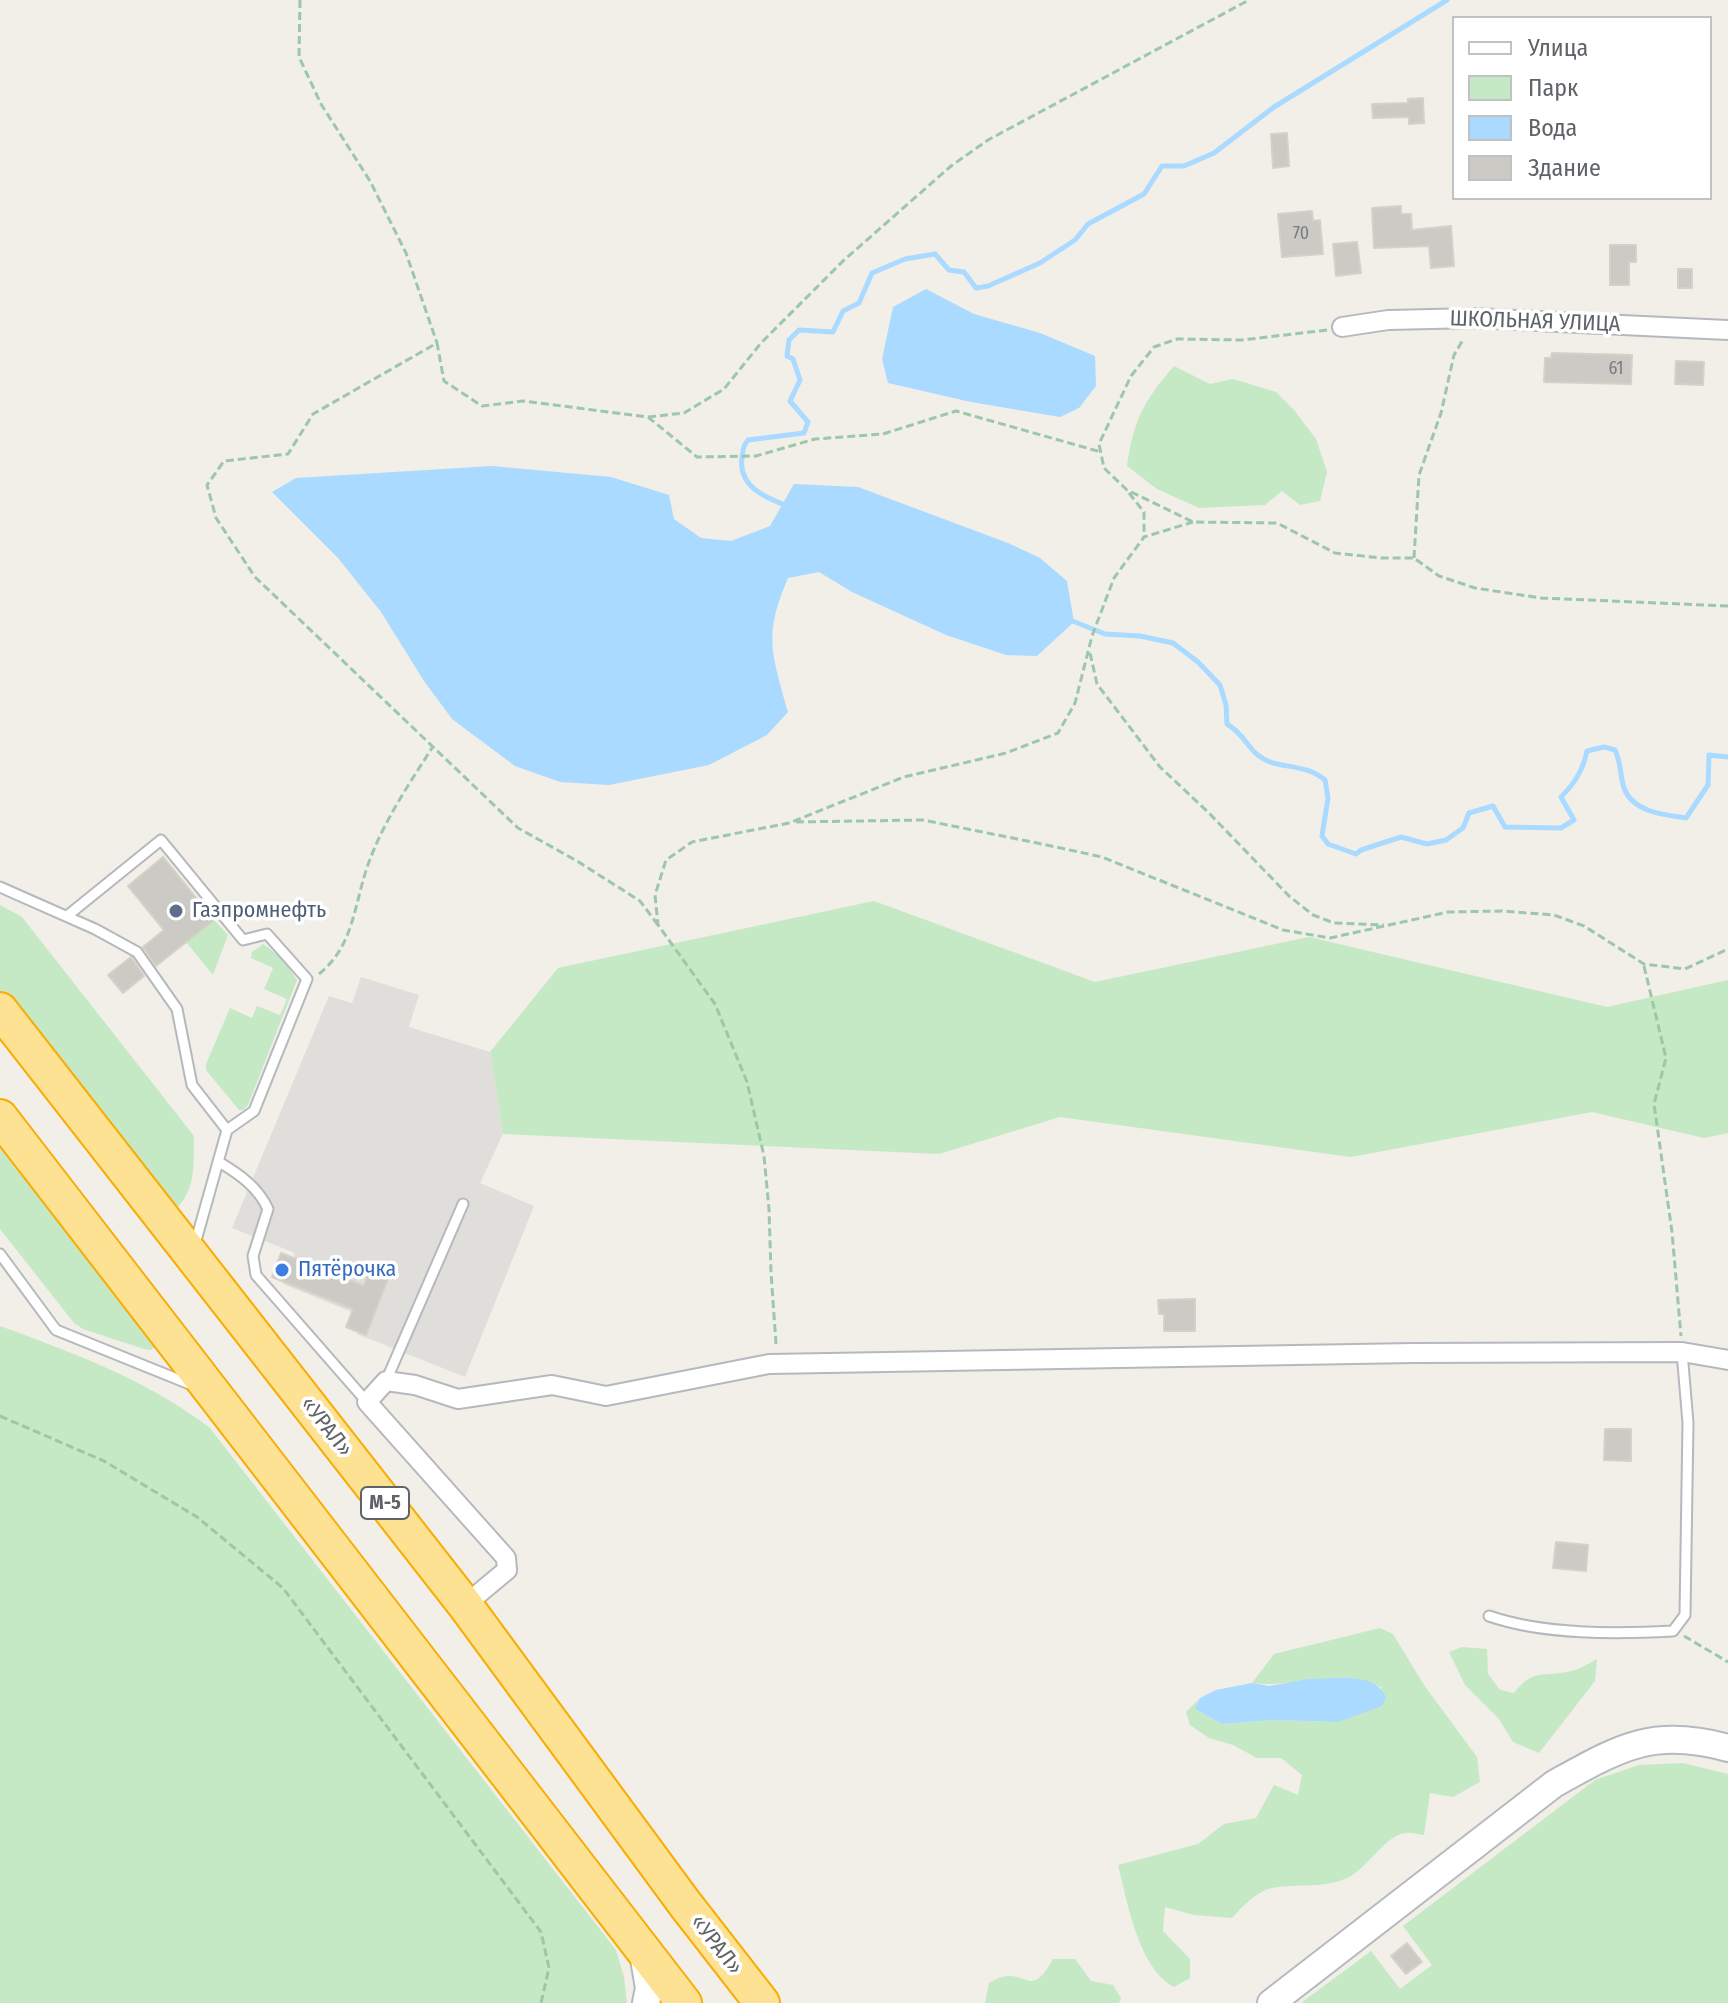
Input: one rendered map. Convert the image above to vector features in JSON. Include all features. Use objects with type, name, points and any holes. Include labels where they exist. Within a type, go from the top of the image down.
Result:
[{"type":"highway","name":"«УРАЛ»","points":[[0,1010],[465,1605],[685,1904],[762,2003]]},
{"type":"highway","points":[[0,1117],[684,2003]]},
{"type":"main road","points":[[1271,2003],[1457,1857],[1567,1777],[1606,1755],[1639,1743],[1678,1739],[1728,1748]]},
{"type":"main road","points":[[643,1949],[649,1988],[646,2003]]},
{"type":"street","name":"ШКОЛЬНАЯ УЛИЦА","points":[[1342,327],[1388,320],[1474,318],[1728,330]]},
{"type":"street","points":[[465,1605],[507,1570],[506,1558],[367,1402],[386,1381],[415,1385],[458,1399],[552,1385],[606,1396],[778,1364],[1413,1353],[1682,1352],[1728,1360]]},
{"type":"lane","points":[[67,916],[161,840],[243,940],[267,934],[307,979],[254,1111],[227,1130],[192,1255]]},
{"type":"lane","points":[[0,887],[67,916],[137,952],[177,1009],[192,1085],[227,1130]]},
{"type":"lane","points":[[219,1162],[238,1173],[262,1196],[268,1209],[253,1256],[256,1275],[367,1402]]},
{"type":"lane","points":[[386,1381],[463,1204]]},
{"type":"lane","points":[[0,1254],[56,1330],[211,1393]]},
{"type":"lane","points":[[1489,1616],[1514,1625],[1635,1633],[1673,1631],[1685,1615],[1688,1423],[1682,1352]]},
{"type":"path","points":[[300,0],[299,57],[321,104],[370,181],[406,253],[437,343],[444,381],[482,406],[523,401],[648,417],[684,413],[724,389],[761,343],[843,261],[951,166],[988,140],[1249,0]]},
{"type":"path","points":[[1414,558],[1419,475],[1441,413],[1454,355],[1474,318]]},
{"type":"path","points":[[789,823],[904,777],[1006,753],[1058,733],[1075,703],[1092,636],[1114,578],[1144,537],[1144,512],[1104,468],[1099,444],[1131,376],[1154,347],[1177,339],[1273,338],[1342,327]]},
{"type":"path","points":[[437,343],[313,414],[288,454],[224,461],[207,485],[216,518],[255,577],[518,828],[640,901],[715,1004],[747,1082],[764,1156],[778,1364]]},
{"type":"path","points":[[648,417],[697,457],[754,456],[815,439],[883,434],[956,411],[1101,452]]},
{"type":"path","points":[[1127,490],[1193,522]]},
{"type":"path","points":[[1144,537],[1193,522],[1277,523],[1335,553],[1414,558],[1439,576],[1475,588],[1541,598],[1728,606]]},
{"type":"path","points":[[1089,650],[1097,684],[1151,756],[1289,896],[1313,915],[1334,923],[1391,925]]},
{"type":"path","points":[[306,984],[335,961],[355,913],[369,862],[402,795],[432,748]]},
{"type":"path","points":[[658,925],[655,895],[666,860],[692,842],[789,823],[923,820],[1102,857],[1283,930],[1330,938],[1448,912],[1502,911],[1554,915],[1584,926],[1644,964],[1685,969],[1728,949]]},
{"type":"path","points":[[1644,964],[1666,1058],[1654,1104],[1672,1232],[1682,1352]]},
{"type":"path","points":[[0,1416],[104,1461],[184,1509],[283,1588],[541,1932],[549,1968],[541,2003]]},
{"type":"path","points":[[1673,1631],[1728,1662]]},
{"type":"shaded area","points":[[361,977],[419,995],[409,1027],[490,1052],[503,1134],[480,1183],[534,1206],[465,1377],[357,1334],[364,1317],[283,1284],[295,1253],[232,1228],[329,996],[352,1003]]},
{"type":"green space","points":[[1174,366],[1210,384],[1233,379],[1276,392],[1316,439],[1327,472],[1320,501],[1300,505],[1282,491],[1265,505],[1199,508],[1157,489],[1127,466],[1142,412]]},
{"type":"green space","points":[[874,901],[1095,982],[1309,937],[1607,1007],[1728,980],[1728,1133],[1704,1138],[1592,1112],[1351,1157],[1060,1117],[939,1154],[503,1134],[490,1052],[558,968]]},
{"type":"green space","points":[[0,905],[22,917],[194,1136],[191,1184],[176,1209],[165,1205],[0,992]]},
{"type":"green space","points":[[214,920],[228,935],[213,975],[186,942]]},
{"type":"green space","points":[[263,944],[282,958],[297,980],[248,1105],[239,1110],[206,1070],[206,1064],[230,1008],[252,1018],[257,1006],[280,1015],[287,999],[264,989],[273,968],[251,958],[252,952]]},
{"type":"green space","points":[[0,1140],[155,1341],[156,1347],[144,1349],[83,1329],[74,1323],[0,1229]]},
{"type":"green space","points":[[0,1326],[134,1381],[209,1427],[616,1950],[627,2003],[0,2003]]},
{"type":"green space","points":[[1380,1628],[1393,1634],[1424,1685],[1477,1757],[1480,1782],[1453,1797],[1430,1793],[1424,1835],[1408,1833],[1391,1839],[1347,1878],[1329,1884],[1266,1890],[1250,1900],[1232,1918],[1194,1915],[1165,1907],[1163,1931],[1190,1959],[1190,1978],[1174,1987],[1162,1978],[1143,1950],[1130,1915],[1118,1865],[1198,1844],[1224,1824],[1256,1818],[1274,1785],[1298,1795],[1302,1775],[1281,1758],[1257,1758],[1233,1745],[1209,1738],[1190,1725],[1186,1712],[1200,1698],[1195,1709],[1222,1724],[1274,1720],[1338,1722],[1382,1688],[1351,1678],[1252,1683],[1274,1654]]},
{"type":"green space","points":[[1462,1647],[1487,1649],[1488,1674],[1500,1690],[1514,1693],[1532,1677],[1571,1671],[1597,1659],[1595,1681],[1539,1753],[1513,1742],[1499,1719],[1465,1685],[1449,1652]]},
{"type":"green space","points":[[1683,1763],[1728,1774],[1728,2003],[1301,2003],[1371,1951],[1400,1989],[1432,1965],[1403,1926],[1595,1780],[1639,1765]]},
{"type":"green space","points":[[1053,1959],[1075,1959],[1091,1981],[1113,1985],[1121,1998],[1119,2003],[985,2003],[989,1983],[1010,1976],[1034,1981],[1046,1971]]},
{"type":"water","points":[[926,289],[974,314],[1040,333],[1095,356],[1096,386],[1079,408],[1060,417],[971,402],[888,383],[882,359],[893,307]]},
{"type":"water","points":[[492,466],[611,477],[669,495],[674,519],[701,538],[731,541],[770,526],[794,484],[858,487],[1040,558],[1067,581],[1074,622],[1037,656],[1006,655],[946,635],[852,592],[819,572],[788,578],[775,615],[773,645],[788,712],[767,735],[709,765],[609,785],[560,782],[515,766],[452,719],[381,612],[338,558],[272,492],[296,478]]},
{"type":"water","points":[[1309,1679],[1363,1680],[1373,1683],[1386,1697],[1382,1706],[1338,1722],[1274,1720],[1222,1724],[1195,1709],[1200,1698],[1216,1690],[1252,1683],[1269,1686]]},
{"type":"building","points":[[1423,98],[1424,123],[1409,124],[1409,117],[1373,118],[1372,104],[1408,103],[1408,99]]},
{"type":"building","points":[[1287,133],[1289,166],[1273,168],[1271,134]]},
{"type":"building","points":[[1401,206],[1401,214],[1411,214],[1412,230],[1451,226],[1454,266],[1431,268],[1429,246],[1374,248],[1372,208]]},
{"type":"building","points":[[1312,211],[1313,221],[1320,220],[1323,254],[1282,257],[1278,214]]},
{"type":"building","points":[[1357,242],[1361,273],[1336,276],[1333,244]]},
{"type":"building","points":[[1610,245],[1636,245],[1636,262],[1629,262],[1629,285],[1610,285]]},
{"type":"building","points":[[1678,269],[1692,269],[1692,288],[1678,288]]},
{"type":"building","points":[[1552,353],[1632,355],[1631,384],[1544,382],[1545,358],[1551,358]]},
{"type":"building","points":[[1676,361],[1704,362],[1703,385],[1675,384]]},
{"type":"building","points":[[163,857],[214,920],[156,966],[143,947],[164,930],[128,886]]},
{"type":"building","points":[[131,957],[144,976],[123,993],[108,975]]},
{"type":"building","points":[[281,1253],[364,1286],[369,1272],[388,1279],[366,1335],[346,1327],[353,1309],[272,1277]]},
{"type":"building","points":[[1195,1299],[1195,1331],[1164,1331],[1164,1314],[1159,1314],[1158,1300]]},
{"type":"building","points":[[1605,1429],[1631,1429],[1631,1461],[1604,1460]]},
{"type":"building","points":[[1556,1542],[1588,1545],[1586,1571],[1553,1568]]},
{"type":"building","points":[[1407,1943],[1422,1962],[1406,1974],[1391,1956]]},
{"type":"waterway","points":[[790,507],[763,495],[749,484],[742,468],[744,446],[748,440],[804,433],[808,422],[790,401],[800,380],[793,359],[787,356],[789,340],[799,330],[833,332],[843,311],[859,303],[872,273],[905,259],[935,254],[949,270],[964,272],[976,288],[988,286],[1040,263],[1075,240],[1088,224],[1144,194],[1162,166],[1184,166],[1214,153],[1274,107],[1447,0]]},
{"type":"waterway","points":[[1070,620],[1105,634],[1140,636],[1173,643],[1198,662],[1220,685],[1227,724],[1255,752],[1266,760],[1317,774],[1325,780],[1328,798],[1322,836],[1328,844],[1356,854],[1401,837],[1427,844],[1446,840],[1463,828],[1469,813],[1493,806],[1505,827],[1561,828],[1574,820],[1561,797],[1578,776],[1587,751],[1604,747],[1615,750],[1624,788],[1634,802],[1650,811],[1686,818],[1708,785],[1709,755],[1728,757]]},
{"type":"place","name":"Газпромнефть","points":[[176,911]]},
{"type":"place","name":"Пятёрочка","points":[[282,1270]]}]
